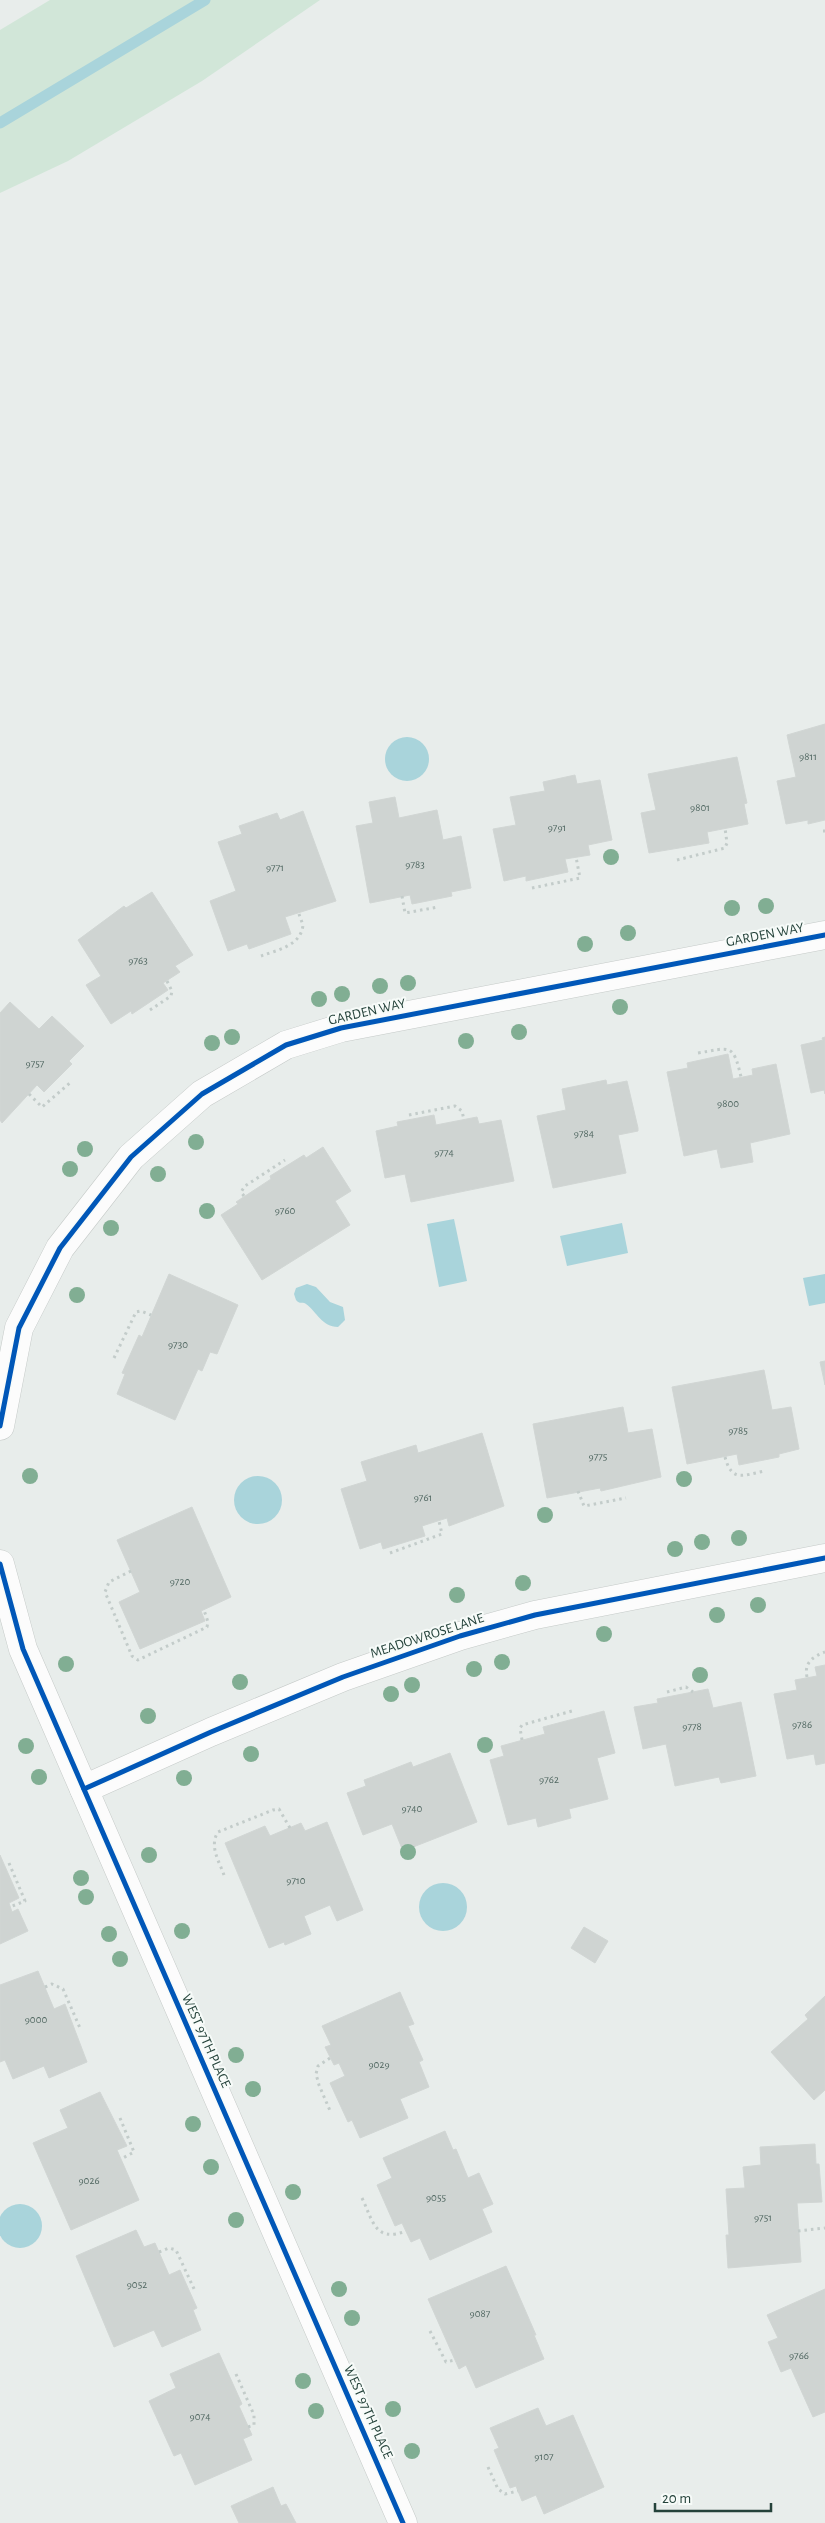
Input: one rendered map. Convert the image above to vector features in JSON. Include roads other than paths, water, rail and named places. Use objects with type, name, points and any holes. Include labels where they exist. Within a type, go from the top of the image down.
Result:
[{"type":"street","name":"GARDEN WAY","points":[[0,1426],[19,1328],[60,1248],[131,1157],[202,1094],[286,1044],[340,1028],[825,935]]},
{"type":"street","name":"MEADOWROSE LANE","points":[[84,1789],[211,1732],[343,1677],[460,1636],[535,1615],[825,1558]]},
{"type":"street","name":"WEST 97TH PLACE","points":[[0,1564],[23,1650],[403,2523]]},
{"type":"water","points":[[403,737],[411,737],[423,743],[429,759],[423,775],[411,781],[403,781],[391,775],[385,763],[385,755],[391,743]]},
{"type":"water","points":[[454,1219],[467,1281],[439,1287],[427,1224]]},
{"type":"water","points":[[622,1223],[628,1253],[567,1266],[560,1236]]},
{"type":"water","points":[[825,1274],[825,1303],[809,1306],[803,1278]]},
{"type":"water","points":[[307,1284],[316,1287],[330,1302],[343,1307],[345,1320],[338,1327],[328,1325],[310,1307],[296,1300],[294,1294],[296,1288]]},
{"type":"water","points":[[253,1476],[263,1476],[275,1483],[282,1495],[282,1505],[275,1517],[263,1524],[253,1524],[245,1520],[238,1513],[234,1505],[234,1495],[238,1487],[245,1480]]},
{"type":"water","points":[[443,1883],[452,1885],[460,1890],[465,1898],[467,1907],[465,1916],[460,1924],[452,1929],[443,1931],[434,1929],[426,1924],[421,1916],[419,1907],[421,1898],[426,1890],[434,1885]]},
{"type":"water","points":[[16,2204],[24,2204],[36,2210],[42,2226],[36,2242],[24,2248],[16,2248],[4,2242],[-2,2230],[-2,2222],[4,2210]]},
{"type":"waterway","points":[[0,123],[205,0]]}]
